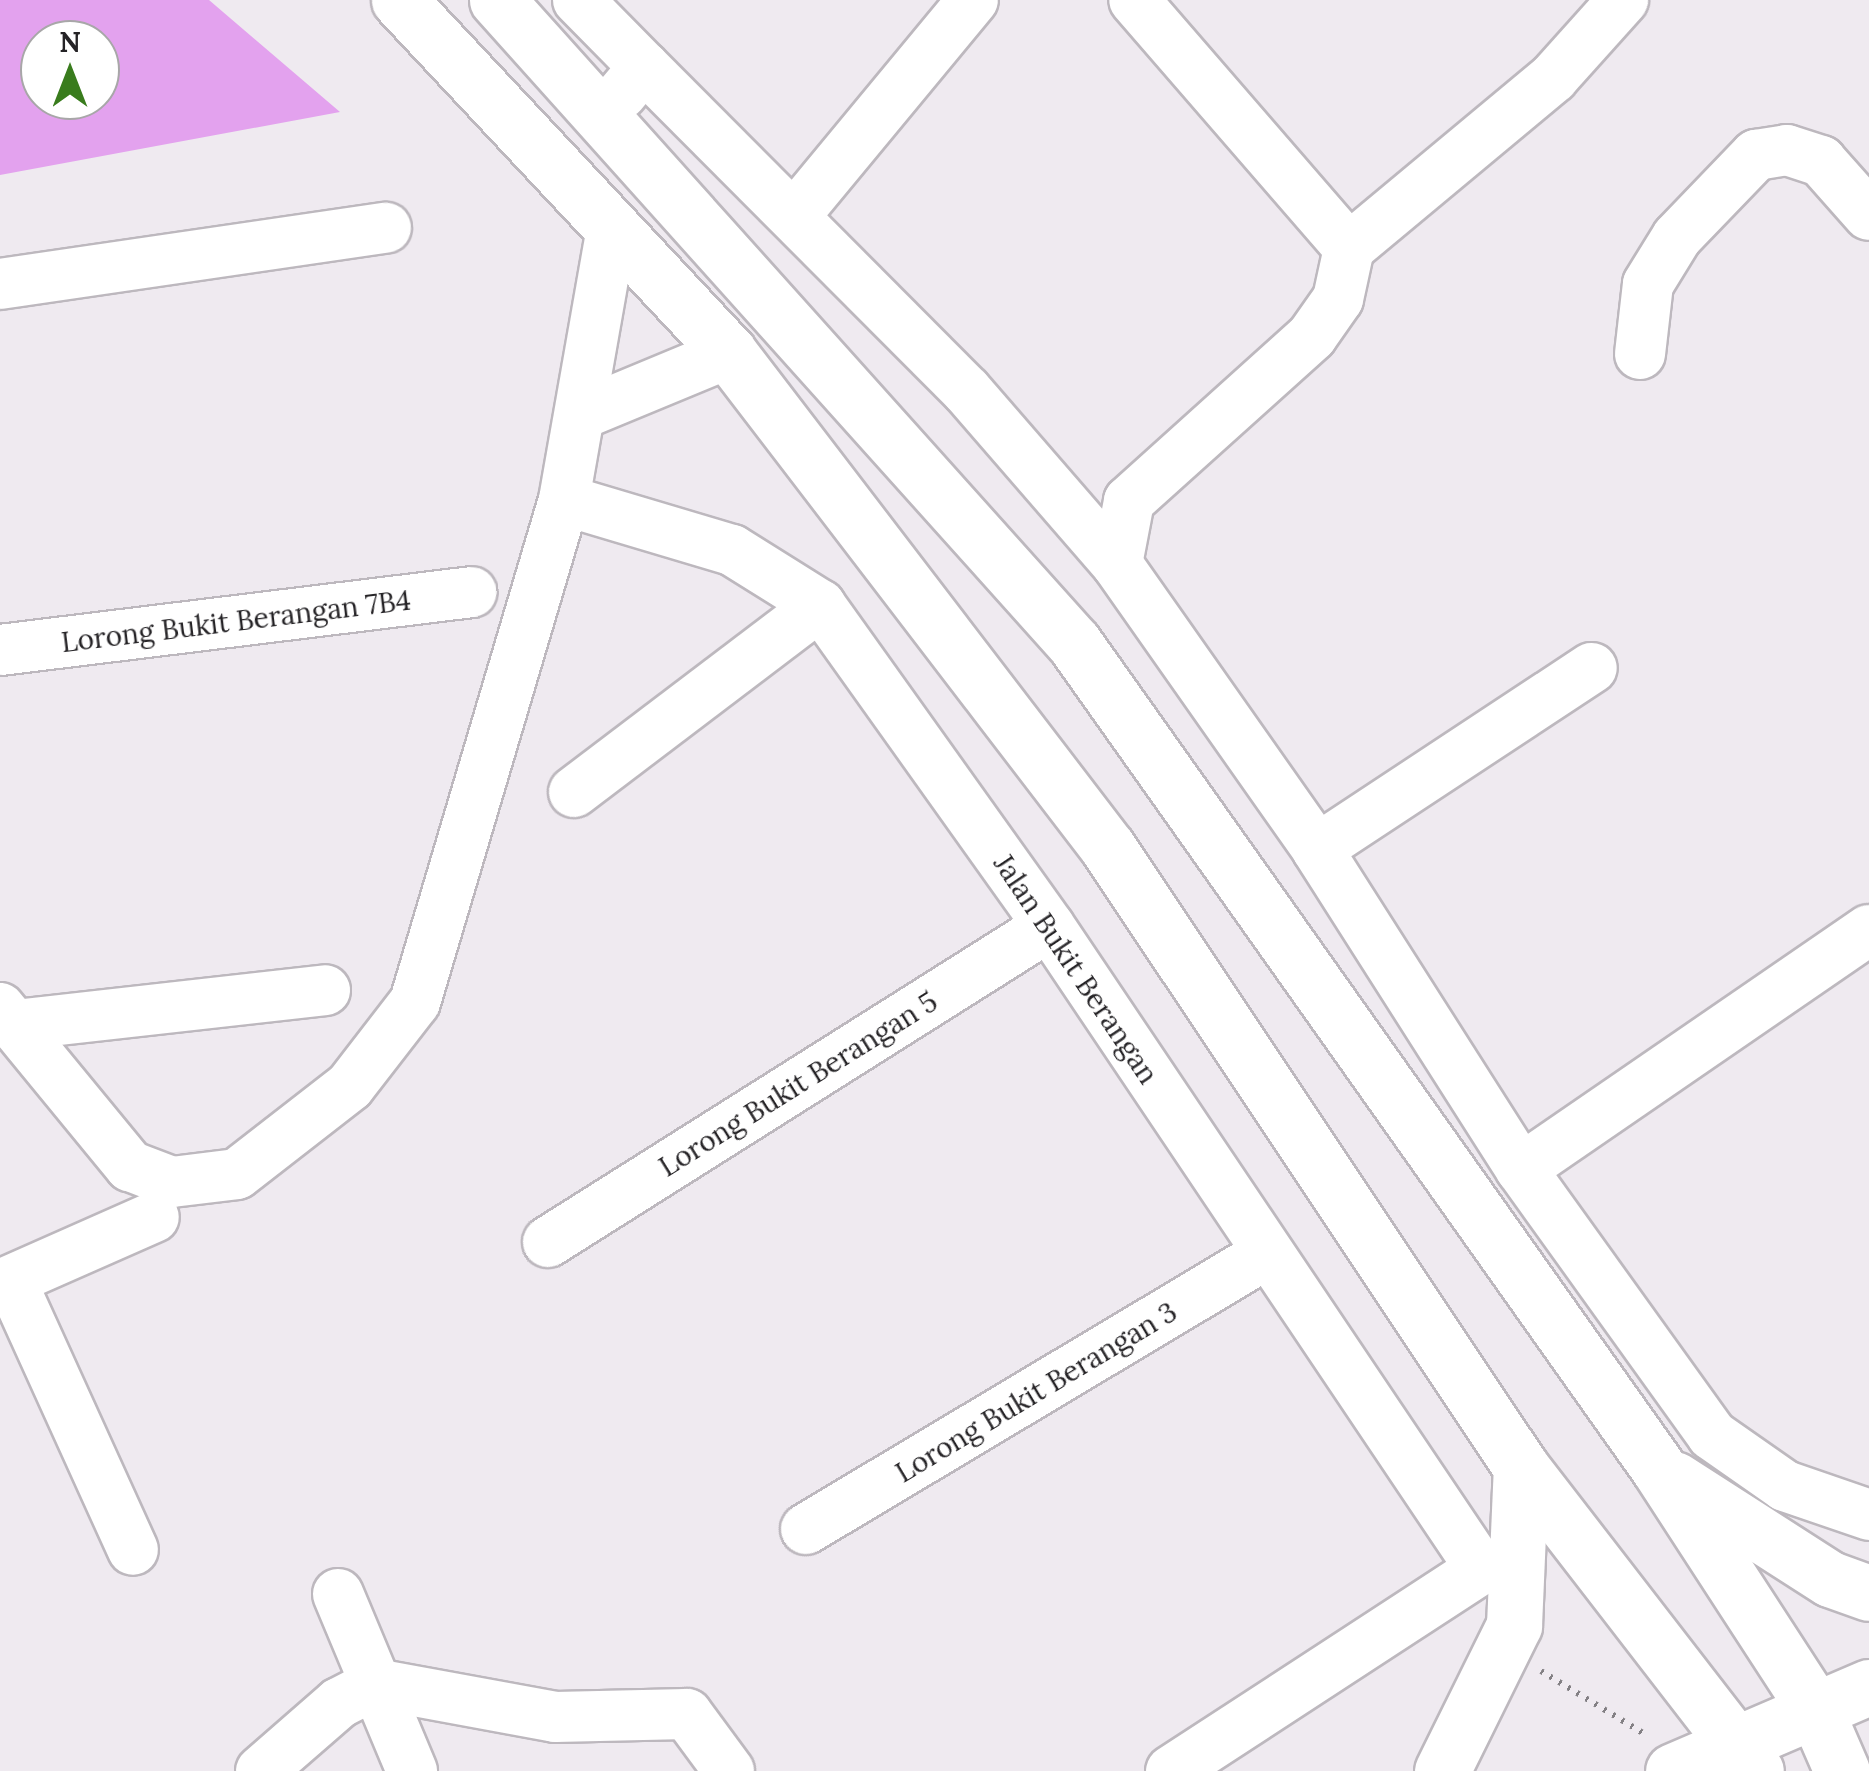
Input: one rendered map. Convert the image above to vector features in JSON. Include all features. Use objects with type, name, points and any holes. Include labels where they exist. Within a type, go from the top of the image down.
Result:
[{"type":"main road","points":[[399,0],[729,352],[1108,848],[1521,1467],[1747,1756]]},
{"type":"main road","points":[[497,0],[605,113],[1074,643],[1659,1469],[1816,1709],[1842,1771]]},
{"type":"main road","points":[[1442,1771],[1506,1650],[1523,1531],[1521,1467]]},
{"type":"main road","points":[[1659,1469],[1830,1579],[1869,1593]]},
{"type":"main road","points":[[1658,1752],[1747,1756],[1816,1709],[1869,1687]]},
{"type":"street","points":[[578,0],[967,391],[1117,564],[1317,849],[1521,1169],[1712,1434],[1785,1486],[1869,1515]]},
{"type":"street","points":[[795,215],[973,0]]},
{"type":"street","points":[[1134,0],[1349,248]]},
{"type":"street","points":[[1117,564],[1129,501],[1312,336],[1338,299],[1349,248],[1553,78],[1623,0]]},
{"type":"street","points":[[605,113],[644,67]]},
{"type":"street","points":[[1640,354],[1648,284],[1678,238],[1756,155],[1787,150],[1822,161],[1869,215]]},
{"type":"street","points":[[0,284],[386,228]]},
{"type":"street","points":[[7,1016],[130,1166],[172,1182],[237,1174],[350,1086],[415,1002],[564,500],[584,413],[612,228]]},
{"type":"street","points":[[584,413],[729,352]]},
{"type":"street","name":"Jalan Bukit Berangan","points":[[564,500],[732,550],[820,606],[1049,926],[1480,1569],[1171,1771]]},
{"type":"street","name":"Lorong Bukit Berangan 7B4","points":[[0,650],[472,592]]},
{"type":"street","points":[[574,792],[820,606]]},
{"type":"street","points":[[1317,849],[1592,668]]},
{"type":"street","name":"Lorong Bukit Berangan 5","points":[[548,1242],[1049,926]]},
{"type":"street","points":[[1521,1169],[1869,930]]},
{"type":"street","points":[[7,1016],[325,990]]},
{"type":"street","points":[[133,1550],[6,1283],[154,1218]]},
{"type":"street","name":"Lorong Bukit Berangan 3","points":[[806,1529],[1266,1254]]},
{"type":"street","points":[[338,1594],[412,1771]]},
{"type":"street","points":[[261,1771],[339,1703],[376,1684],[556,1717],[687,1714],[729,1771]]},
{"type":"path","points":[[1506,1650],[1658,1752]]},
{"type":"shaded area","points":[[0,0],[209,0],[340,112],[0,175]]}]
